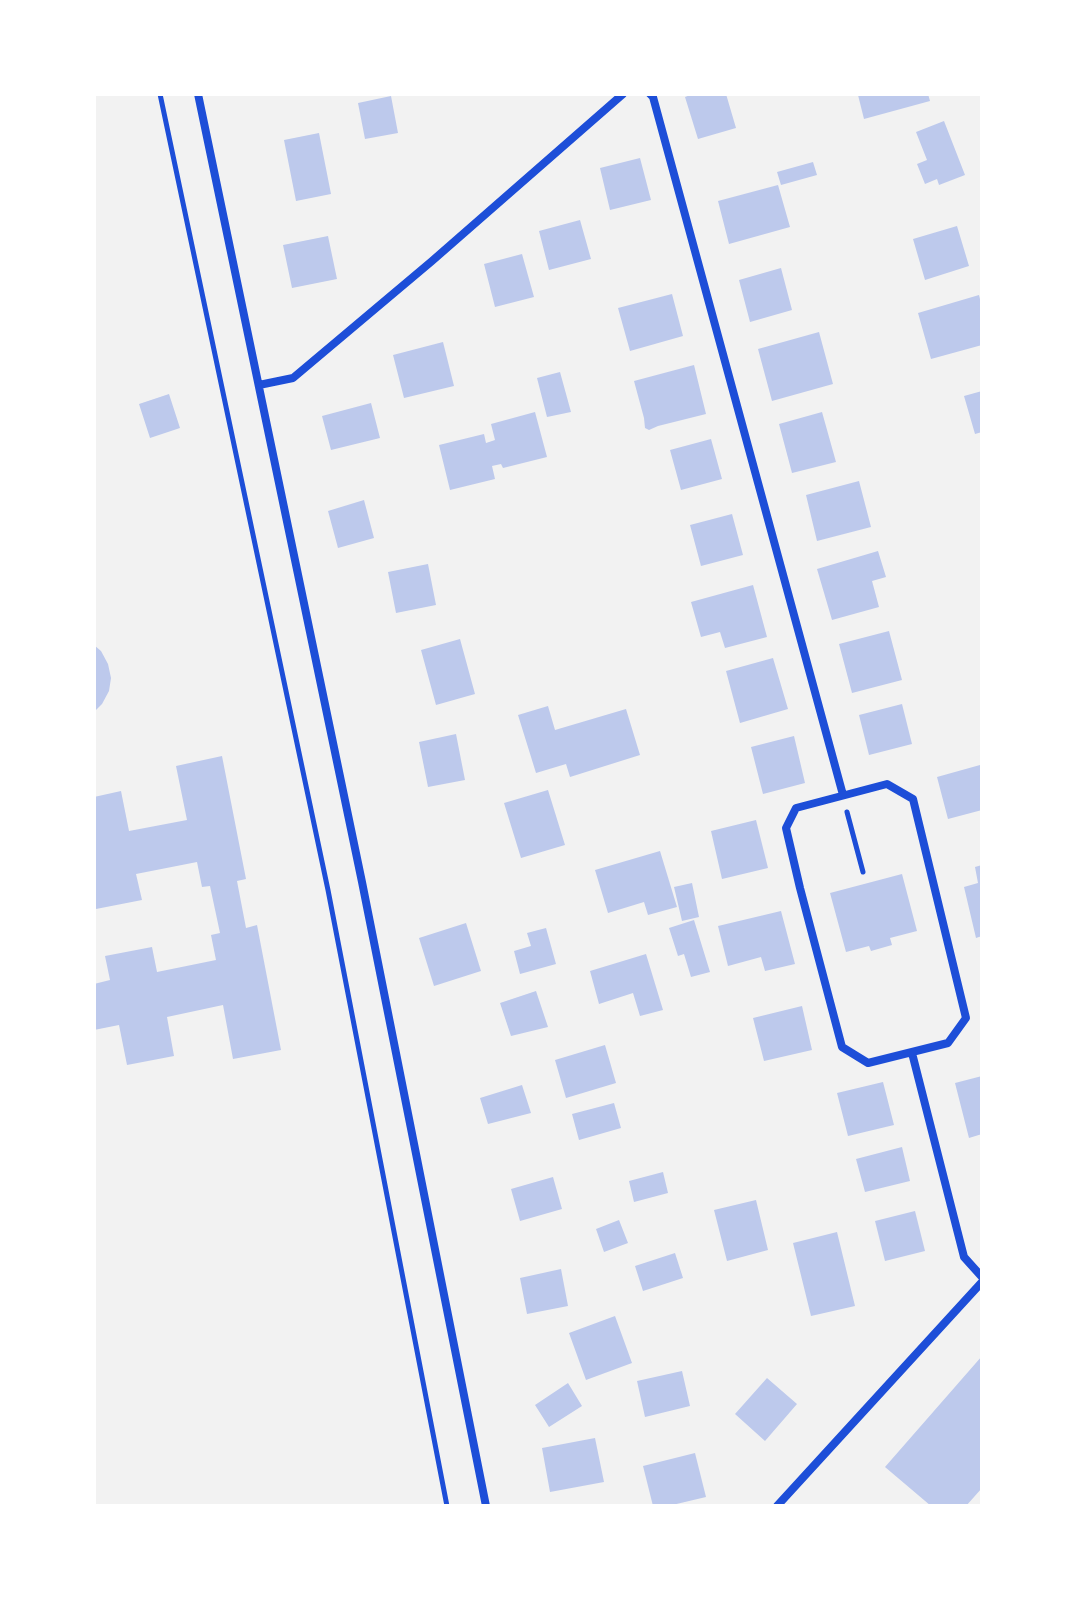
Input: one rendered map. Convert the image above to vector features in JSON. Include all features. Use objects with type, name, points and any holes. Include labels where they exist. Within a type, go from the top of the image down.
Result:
[{"type":"street","points":[[198,94],[362,882],[486,1506]]},
{"type":"street","points":[[259,385],[293,378],[623,94]]},
{"type":"street","points":[[650,94],[843,795]]},
{"type":"street","points":[[887,784],[913,799],[966,1018],[948,1043],[912,1053],[868,1063],[842,1047],[786,828],[796,808],[887,784]]},
{"type":"street","points":[[777,1506],[982,1280],[964,1257],[912,1053]]},
{"type":"path","points":[[160,94],[328,890],[447,1506]]},
{"type":"path","points":[[843,795],[863,872]]},
{"type":"building","points":[[693,94],[726,94],[736,128],[698,139],[685,97]]},
{"type":"building","points":[[928,94],[930,101],[864,119],[858,95]]},
{"type":"building","points":[[391,96],[398,133],[365,139],[358,103]]},
{"type":"building","points":[[944,121],[965,175],[939,185],[937,179],[925,184],[917,164],[927,160],[916,132]]},
{"type":"building","points":[[319,133],[331,194],[296,201],[284,140]]},
{"type":"building","points":[[640,158],[651,200],[610,210],[600,168]]},
{"type":"building","points":[[813,162],[817,175],[781,185],[777,172]]},
{"type":"building","points":[[778,185],[790,227],[729,244],[718,201]]},
{"type":"building","points":[[580,220],[591,259],[549,270],[539,231]]},
{"type":"building","points":[[957,226],[969,266],[925,280],[913,239]]},
{"type":"building","points":[[328,236],[337,279],[292,288],[283,245]]},
{"type":"building","points":[[522,254],[534,297],[495,307],[484,264]]},
{"type":"building","points":[[781,268],[792,310],[750,322],[739,280]]},
{"type":"building","points":[[672,294],[683,336],[630,351],[618,308]]},
{"type":"building","points":[[979,295],[982,345],[931,359],[918,313]]},
{"type":"building","points":[[819,332],[833,384],[772,401],[758,349]]},
{"type":"building","points":[[443,342],[454,386],[404,398],[393,355]]},
{"type":"building","points":[[694,365],[706,414],[649,430],[645,428],[634,381]]},
{"type":"building","points":[[560,372],[571,412],[547,417],[537,378]]},
{"type":"building","points":[[982,391],[982,432],[975,434],[964,396]]},
{"type":"building","points":[[169,394],[180,428],[150,438],[139,404]]},
{"type":"building","points":[[371,403],[380,438],[331,450],[322,416]]},
{"type":"building","points":[[535,412],[547,457],[503,468],[501,464],[492,466],[495,479],[450,490],[439,445],[484,434],[486,443],[495,440],[491,424]]},
{"type":"building","points":[[822,412],[836,462],[792,473],[779,424]]},
{"type":"building","points":[[711,439],[722,479],[681,490],[670,450]]},
{"type":"building","points":[[859,481],[871,527],[817,541],[806,495]]},
{"type":"building","points":[[364,500],[374,538],[338,548],[328,511]]},
{"type":"building","points":[[732,514],[743,555],[701,566],[690,525]]},
{"type":"building","points":[[878,551],[886,577],[872,581],[879,607],[832,620],[817,569]]},
{"type":"building","points":[[428,564],[436,605],[396,613],[388,572]]},
{"type":"building","points":[[753,585],[767,637],[725,648],[720,632],[701,637],[691,602]]},
{"type":"building","points":[[889,631],[902,680],[852,693],[839,644]]},
{"type":"building","points":[[460,639],[475,694],[436,705],[421,650]]},
{"type":"building","points":[[94,645],[108,664],[111,678],[109,691],[94,712]]},
{"type":"building","points":[[773,658],[788,709],[740,723],[726,671]]},
{"type":"building","points":[[902,704],[912,744],[869,755],[859,715]]},
{"type":"building","points":[[548,706],[555,730],[626,709],[640,755],[570,777],[566,764],[536,773],[518,715]]},
{"type":"building","points":[[456,734],[465,780],[428,787],[419,742]]},
{"type":"building","points":[[794,736],[805,783],[763,794],[751,747]]},
{"type":"building","points":[[222,756],[246,879],[237,881],[246,928],[257,925],[281,1050],[233,1059],[223,1005],[167,1017],[174,1056],[127,1065],[119,1025],[94,1030],[94,984],[110,980],[105,956],[152,947],[157,972],[216,960],[211,935],[220,933],[210,886],[202,887],[197,862],[136,874],[142,900],[96,909],[94,797],[121,791],[129,831],[187,820],[176,766]]},
{"type":"building","points":[[980,765],[982,810],[948,819],[937,777]]},
{"type":"building","points":[[548,790],[565,845],[521,858],[504,803]]},
{"type":"building","points":[[756,820],[768,868],[722,879],[711,831]]},
{"type":"building","points":[[660,851],[677,907],[648,915],[644,902],[608,913],[595,870]]},
{"type":"building","points":[[982,865],[982,936],[976,938],[964,887],[978,883],[975,867]]},
{"type":"building","points":[[902,874],[917,931],[890,938],[892,945],[871,951],[869,946],[846,952],[830,893]]},
{"type":"building","points":[[692,883],[699,917],[682,921],[674,887]]},
{"type":"building","points":[[781,911],[795,964],[765,971],[761,957],[728,966],[718,926]]},
{"type":"building","points":[[694,920],[710,972],[691,977],[684,954],[678,956],[669,928]]},
{"type":"building","points":[[466,923],[481,971],[434,986],[419,938]]},
{"type":"building","points":[[546,928],[556,964],[520,974],[514,951],[531,946],[527,933]]},
{"type":"building","points":[[646,954],[663,1010],[640,1016],[633,993],[599,1004],[590,971]]},
{"type":"building","points":[[536,991],[548,1027],[511,1036],[500,1003]]},
{"type":"building","points":[[802,1006],[812,1050],[764,1061],[753,1018]]},
{"type":"building","points":[[605,1045],[616,1083],[566,1098],[555,1060]]},
{"type":"building","points":[[982,1076],[982,1134],[969,1138],[955,1083]]},
{"type":"building","points":[[883,1082],[894,1125],[848,1136],[837,1093]]},
{"type":"building","points":[[522,1085],[531,1113],[488,1124],[480,1098]]},
{"type":"building","points":[[614,1103],[621,1128],[579,1140],[572,1114]]},
{"type":"building","points":[[902,1147],[910,1181],[865,1192],[856,1159]]},
{"type":"building","points":[[663,1172],[668,1193],[634,1202],[629,1181]]},
{"type":"building","points":[[553,1177],[562,1209],[520,1221],[511,1189]]},
{"type":"building","points":[[756,1200],[768,1250],[727,1261],[714,1210]]},
{"type":"building","points":[[915,1211],[925,1251],[885,1261],[875,1221]]},
{"type":"building","points":[[619,1220],[628,1243],[604,1252],[596,1229]]},
{"type":"building","points":[[837,1232],[855,1306],[811,1316],[793,1243]]},
{"type":"building","points":[[675,1253],[683,1278],[643,1291],[635,1266]]},
{"type":"building","points":[[561,1269],[568,1306],[527,1314],[520,1278]]},
{"type":"building","points":[[615,1316],[632,1363],[586,1380],[569,1333]]},
{"type":"building","points":[[982,1356],[982,1488],[966,1506],[931,1506],[885,1467]]},
{"type":"building","points":[[682,1371],[690,1406],[645,1417],[637,1381]]},
{"type":"building","points":[[767,1378],[797,1404],[765,1441],[735,1414]]},
{"type":"building","points":[[568,1383],[582,1406],[549,1427],[535,1405]]},
{"type":"building","points":[[595,1438],[604,1482],[550,1492],[542,1448]]},
{"type":"building","points":[[695,1453],[706,1497],[668,1506],[653,1506],[643,1466]]}]
